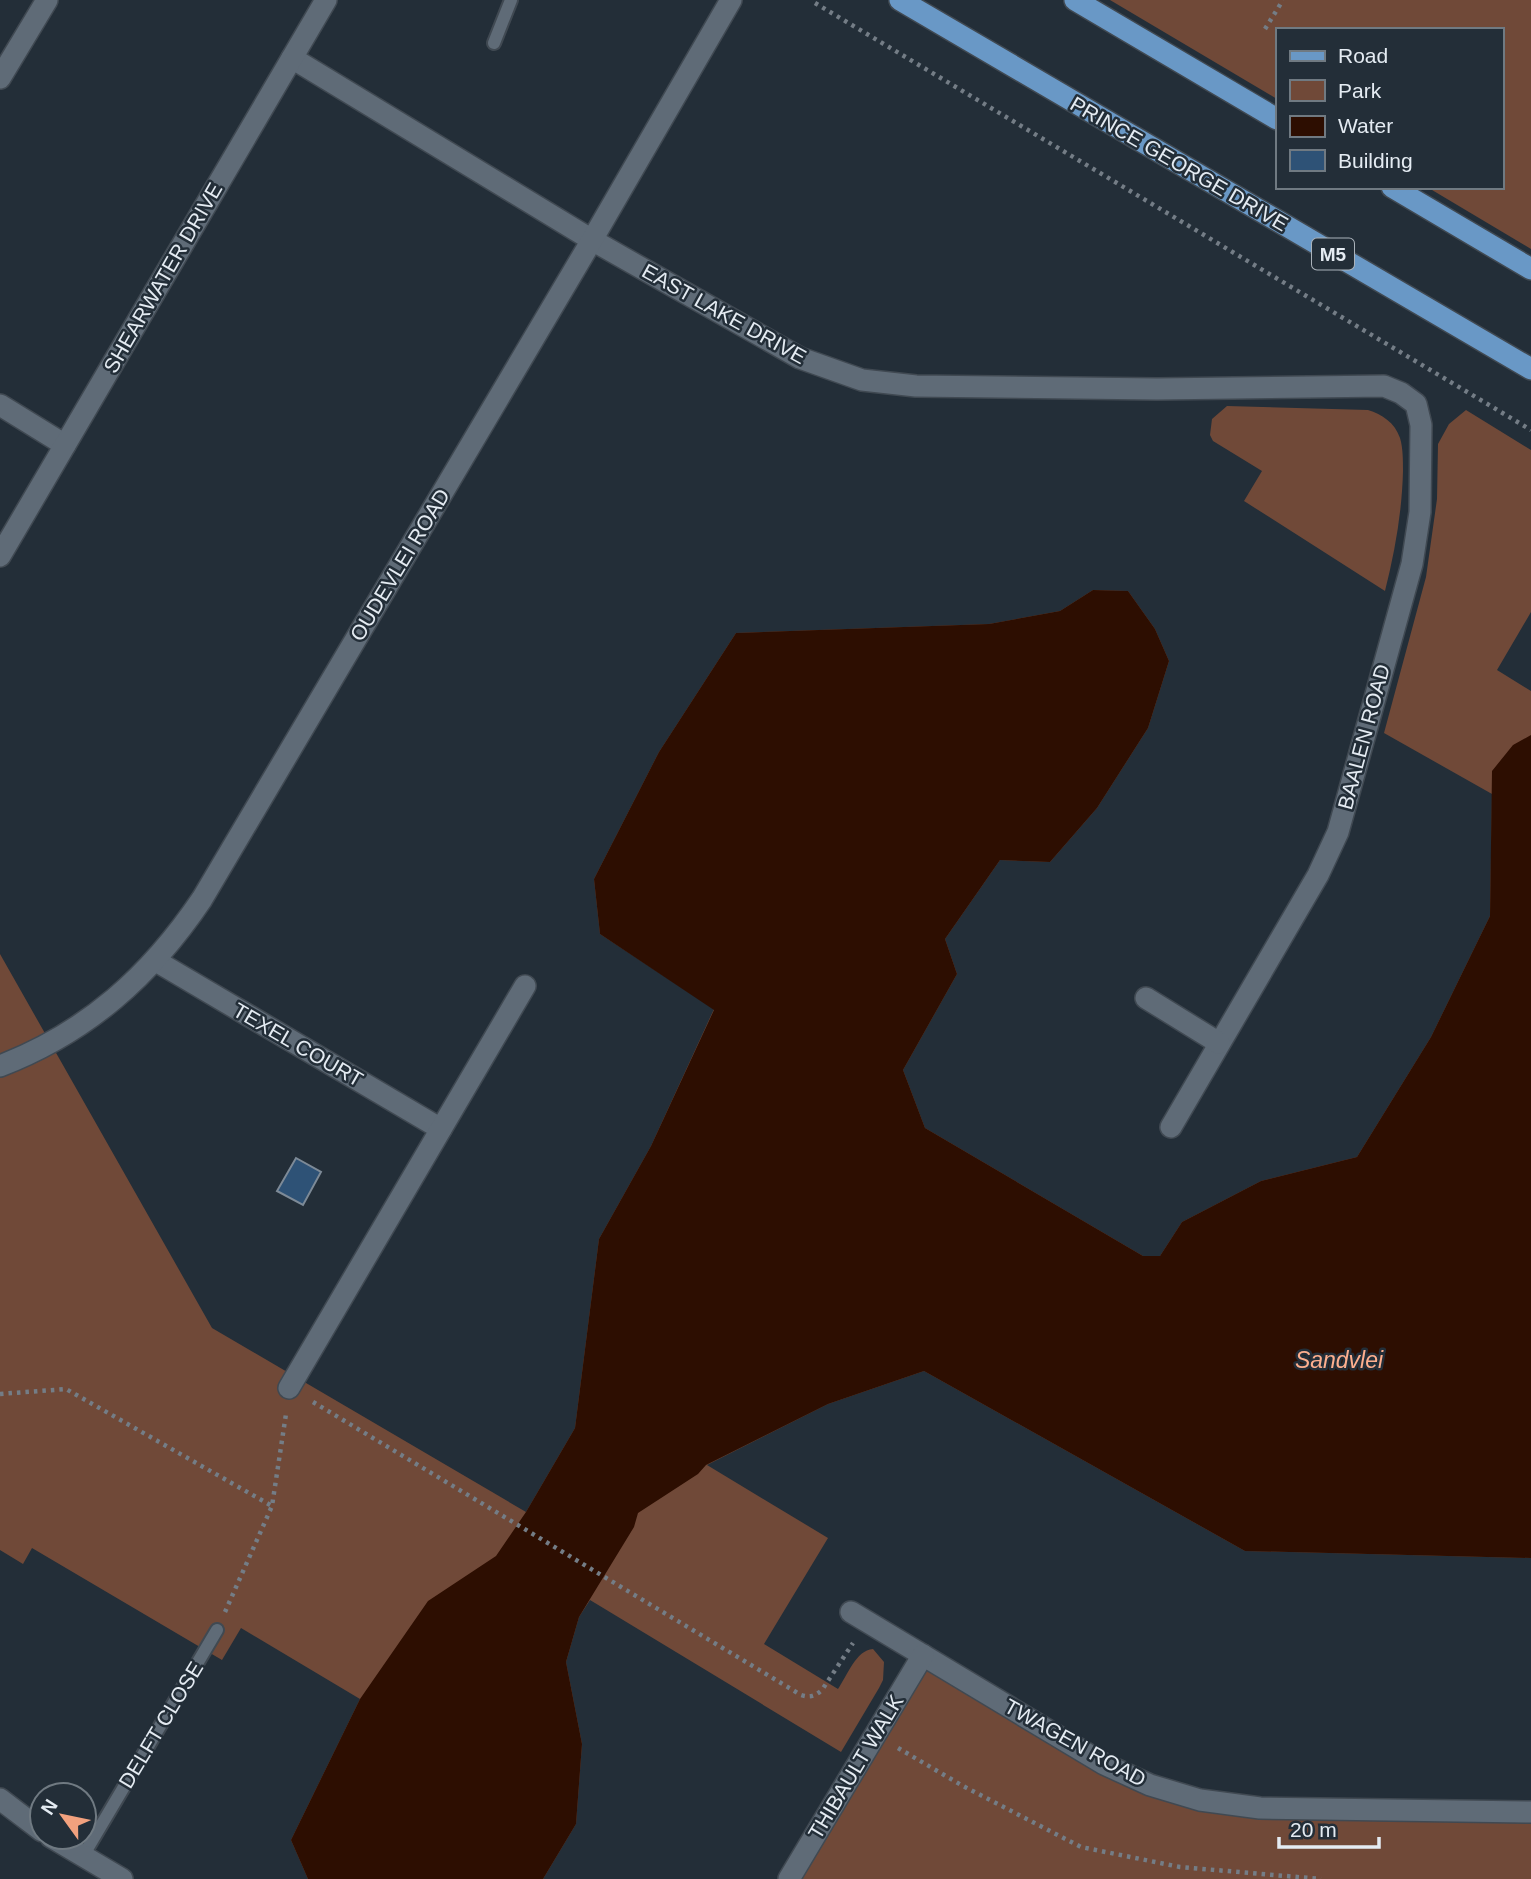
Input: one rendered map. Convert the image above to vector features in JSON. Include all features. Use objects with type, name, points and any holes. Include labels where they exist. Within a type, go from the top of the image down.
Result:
[{"type":"main road","name":"PRINCE GEORGE DRIVE","points":[[900,0],[1531,369]]},
{"type":"main road","points":[[1075,0],[1276,118]]},
{"type":"main road","points":[[1395,189],[1531,269]]},
{"type":"street","points":[[0,78],[47,0]]},
{"type":"street","name":"SHEARWATER DRIVE","points":[[0,556],[326,0]]},
{"type":"street","name":"OUDEVLEI ROAD","points":[[0,1066],[66,1034],[100,1011],[156,961],[181,931],[592,240],[731,0]]},
{"type":"street","name":"EAST LAKE DRIVE","points":[[292,58],[592,240],[800,358],[862,380],[916,386],[1157,389],[1384,386],[1401,393],[1416,404]]},
{"type":"street","name":"BAALEN ROAD","points":[[1171,1127],[1318,876],[1338,832],[1412,564],[1420,501],[1420,425],[1416,404]]},
{"type":"street","points":[[0,405],[65,445]]},
{"type":"street","name":"TEXEL COURT","points":[[156,961],[441,1129]]},
{"type":"street","points":[[289,1388],[525,986]]},
{"type":"street","points":[[1146,998],[1219,1043]]},
{"type":"street","name":"TWAGEN ROAD","points":[[859,1617],[1104,1764],[1150,1785],[1200,1800],[1260,1808],[1531,1812]]},
{"type":"street","name":"THIBAULT WALK","points":[[789,1879],[923,1655]]},
{"type":"street","points":[[0,1799],[28,1820]]},
{"type":"street","points":[[75,1851],[122,1879]]},
{"type":"lane","points":[[494,43],[511,0]]},
{"type":"lane","name":"DELFT CLOSE","points":[[83,1856],[217,1630]]},
{"type":"path","points":[[1265,29],[1283,0]]},
{"type":"path","points":[[815,3],[1531,430]]},
{"type":"path","points":[[217,1630],[272,1507],[289,1388],[801,1695],[816,1695],[828,1684],[859,1617]]},
{"type":"path","points":[[0,1394],[66,1389],[272,1507]]},
{"type":"path","points":[[875,1735],[963,1786],[1081,1847],[1180,1867],[1321,1879]]},
{"type":"green space","points":[[1110,0],[1531,0],[1531,249],[1430,189],[1503,189],[1503,28],[1276,28],[1276,98]]},
{"type":"green space","points":[[1227,406],[1368,410],[1391,424],[1401,442],[1403,471],[1397,531],[1385,591],[1244,501],[1262,471],[1213,441],[1210,435],[1212,419]]},
{"type":"green space","name":"Sandvlei","points":[[1466,410],[1531,450],[1531,612],[1497,670],[1531,691],[1531,1558],[1245,1551],[924,1371],[828,1404],[707,1465],[828,1538],[764,1644],[838,1689],[852,1664],[867,1650],[873,1649],[884,1662],[883,1680],[841,1752],[590,1600],[579,1617],[566,1662],[582,1744],[576,1824],[543,1879],[308,1879],[291,1840],[360,1699],[241,1628],[222,1660],[32,1548],[23,1564],[0,1550],[0,954],[212,1328],[526,1512],[575,1428],[599,1239],[651,1146],[714,1009],[600,934],[594,879],[659,752],[736,633],[989,624],[1060,611],[1093,590],[1128,591],[1155,629],[1169,661],[1148,728],[1097,808],[1050,862],[1000,860],[945,939],[957,974],[903,1070],[925,1128],[1143,1256],[1160,1256],[1182,1222],[1261,1181],[1357,1157],[1431,1037],[1490,916],[1492,794],[1384,733],[1426,577],[1437,499],[1438,444],[1449,424]]},
{"type":"green space","points":[[923,1655],[1104,1764],[1200,1800],[1531,1812],[1531,1879],[789,1879]]},
{"type":"water","name":"Sandvlei","points":[[1093,590],[1128,591],[1155,629],[1169,661],[1148,728],[1097,808],[1050,862],[1000,860],[945,939],[957,974],[903,1070],[925,1128],[1143,1256],[1160,1256],[1182,1222],[1261,1181],[1357,1157],[1431,1037],[1490,916],[1492,771],[1513,745],[1531,735],[1531,1558],[1245,1551],[924,1371],[828,1404],[706,1465],[698,1474],[638,1513],[634,1527],[579,1617],[566,1662],[582,1744],[576,1824],[543,1879],[308,1879],[291,1840],[360,1699],[428,1601],[496,1556],[526,1512],[575,1428],[599,1239],[651,1146],[714,1010],[600,934],[594,879],[659,752],[736,633],[989,624],[1060,611]]},
{"type":"building","points":[[296,1158],[321,1172],[303,1205],[277,1191]]}]
